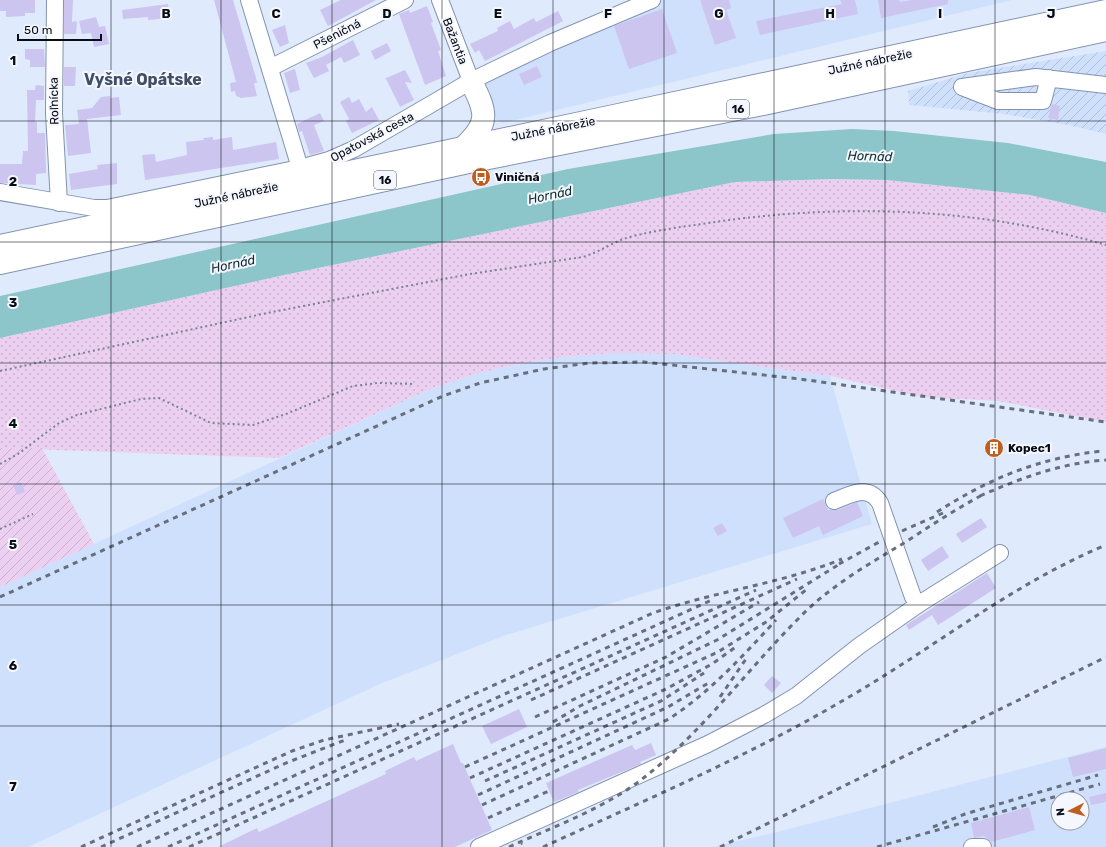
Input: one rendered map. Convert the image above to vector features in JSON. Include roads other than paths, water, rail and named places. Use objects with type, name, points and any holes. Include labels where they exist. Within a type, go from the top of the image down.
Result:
[{"type":"highway","name":"Južné nábrežie","points":[[0,246],[464,147],[680,104],[1106,11]]},
{"type":"highway","name":"Južné nábrežie","points":[[0,263],[478,160],[753,106],[1106,30]]},
{"type":"highway","points":[[464,147],[481,130],[484,120],[483,112],[471,81]]},
{"type":"highway","points":[[483,112],[496,125],[518,136]]},
{"type":"street","name":"Roľnícka","points":[[55,0],[54,113],[59,203]]},
{"type":"street","points":[[249,0],[300,168]]},
{"type":"street","name":"Pšeničná","points":[[270,68],[405,0]]},
{"type":"street","name":"Bažantia","points":[[440,0],[471,81]]},
{"type":"street","name":"Opatovská cesta","points":[[0,192],[59,203],[94,208],[107,208],[300,168],[329,160],[354,149],[471,81],[616,6],[652,0]]},
{"type":"street","points":[[1049,78],[1106,85]]},
{"type":"street","points":[[834,501],[856,493],[867,492],[875,496],[880,504],[913,597],[919,604]]},
{"type":"street","points":[[479,847],[708,744],[764,715],[796,696],[859,646],[919,604],[1000,553]]},
{"type":"street","points":[[972,847],[983,847]]},
{"type":"water","name":"Hornád","points":[[852,129],[894,131],[1008,143],[1106,162],[1106,213],[1030,195],[887,180],[833,179],[735,182],[284,275],[0,338],[0,296],[568,169],[774,134]]},
{"type":"railway","points":[[0,597],[443,396],[480,383],[544,369],[590,363],[644,362],[800,379],[1106,422]]},
{"type":"railway","points":[[937,512],[976,489],[1016,471],[1057,459],[1102,451]]},
{"type":"railway","points":[[980,496],[1042,472],[1073,464],[1106,460]]},
{"type":"railway","points":[[509,847],[597,807],[614,798],[646,776],[687,740],[780,638],[823,596],[862,568],[984,494]]},
{"type":"railway","points":[[902,531],[943,513]]},
{"type":"railway","points":[[839,564],[881,541]]},
{"type":"railway","points":[[543,847],[736,758],[812,718],[881,678],[975,616],[1039,578],[1072,560],[1106,545]]},
{"type":"railway","points":[[137,847],[653,613],[676,605],[795,575],[842,559]]},
{"type":"railway","points":[[553,722],[580,706],[717,640],[838,565]]},
{"type":"railway","points":[[531,700],[797,579]]},
{"type":"railway","points":[[465,767],[718,652],[766,622],[807,589]]},
{"type":"railway","points":[[189,847],[756,590]]},
{"type":"railway","points":[[168,847],[714,599]]},
{"type":"railway","points":[[535,717],[666,657],[759,602]]},
{"type":"railway","points":[[482,805],[669,719],[699,697],[712,685],[776,620]]},
{"type":"railway","points":[[470,778],[666,689],[712,664],[737,646]]},
{"type":"railway","points":[[720,697],[748,656]]},
{"type":"railway","points":[[720,847],[1106,657]]},
{"type":"railway","points":[[485,781],[661,701],[704,673]]},
{"type":"railway","points":[[478,795],[668,707],[710,682]]},
{"type":"railway","points":[[81,847],[292,751],[324,740],[399,724]]},
{"type":"railway","points":[[101,847],[286,763],[345,740]]},
{"type":"railway","points":[[933,827],[965,814],[1098,775]]},
{"type":"railway","points":[[877,847],[1100,784]]},
{"type":"railway","points":[[488,818],[549,791]]},
{"type":"place","name":"Viničná","points":[[481,177]]},
{"type":"place","name":"Kopec1","points":[[994,448]]},
{"type":"district","name":"Vyšné Opátske","points":[[143,79]]}]
